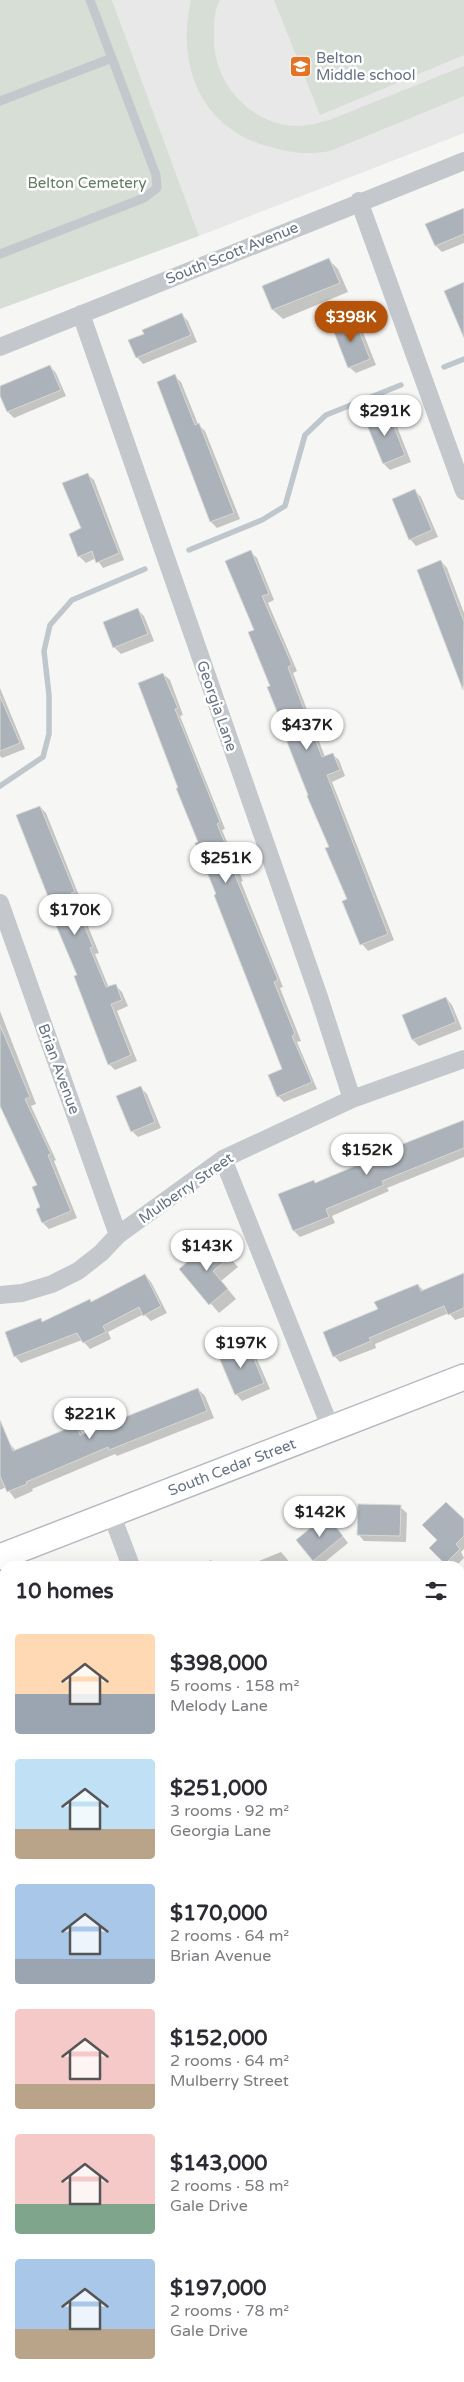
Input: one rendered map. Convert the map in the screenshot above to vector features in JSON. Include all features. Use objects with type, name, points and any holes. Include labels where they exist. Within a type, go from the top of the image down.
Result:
[{"type":"main road","name":"South Cedar Street","points":[[0,1556],[464,1377]]},
{"type":"street","name":"South Scott Avenue","points":[[0,347],[359,201],[464,161]]},
{"type":"street","points":[[359,201],[464,491]]},
{"type":"street","name":"Georgia Lane","points":[[81,314],[319,996],[352,1099]]},
{"type":"street","name":"Brian Avenue","points":[[0,903],[118,1235]]},
{"type":"street","name":"Mulberry Street","points":[[0,1295],[22,1293],[61,1280],[78,1271],[101,1253],[118,1235],[223,1159],[352,1099],[464,1058]]},
{"type":"street","points":[[223,1159],[330,1429]]},
{"type":"street","points":[[111,1514],[129,1561]]},
{"type":"lane","points":[[0,254],[144,198],[157,188],[156,175],[90,0]]},
{"type":"lane","points":[[0,101],[112,58]]},
{"type":"shaded area","name":"Belton Middle school","points":[[112,0],[464,0],[464,133],[199,236]]},
{"type":"green space","name":"Belton Cemetery","points":[[0,0],[112,0],[199,236],[0,309]]},
{"type":"green space","points":[[191,0],[220,0],[215,15],[214,41],[216,58],[221,73],[229,88],[240,100],[252,111],[266,119],[298,126],[320,123],[464,66],[464,96],[330,151],[300,153],[270,147],[246,138],[226,126],[211,110],[199,92],[191,71],[187,48],[187,25]]},
{"type":"green space","points":[[274,0],[464,0],[464,55],[320,115]]},
{"type":"building","points":[[464,208],[464,234],[435,246],[425,224]]},
{"type":"building","points":[[329,258],[340,283],[272,310],[262,286]]},
{"type":"building","points":[[464,282],[464,338],[444,291]]},
{"type":"building","points":[[182,313],[191,335],[136,358],[128,340],[144,334],[142,330]]},
{"type":"building","points":[[354,318],[370,359],[348,368],[332,327]]},
{"type":"building","points":[[50,365],[61,390],[7,412],[0,396],[0,386]]},
{"type":"building","points":[[175,374],[195,425],[199,423],[234,513],[210,522],[157,382]]},
{"type":"building","points":[[388,411],[405,455],[383,464],[365,420]]},
{"type":"building","points":[[88,473],[119,553],[96,563],[92,551],[78,557],[69,534],[81,528],[62,483]]},
{"type":"building","points":[[415,489],[432,530],[409,540],[392,499]]},
{"type":"building","points":[[251,550],[269,594],[262,596],[292,665],[288,667],[322,757],[333,753],[340,770],[327,775],[388,934],[360,945],[342,901],[347,899],[325,848],[329,847],[307,796],[287,742],[289,741],[267,687],[270,686],[248,632],[254,630],[225,561]]},
{"type":"building","points":[[441,560],[464,622],[463,690],[417,570]]},
{"type":"building","points":[[138,608],[148,634],[113,648],[103,622]]},
{"type":"building","points":[[163,673],[178,708],[175,709],[220,822],[217,824],[238,874],[235,875],[278,980],[274,982],[295,1034],[292,1036],[312,1082],[277,1097],[268,1075],[282,1069],[214,895],[216,894],[195,843],[198,842],[176,788],[178,788],[138,683]]},
{"type":"building","points":[[0,696],[20,743],[0,751]]},
{"type":"building","points":[[40,806],[75,892],[71,893],[93,947],[90,948],[106,987],[116,984],[122,1000],[111,1004],[131,1055],[108,1065],[74,976],[77,975],[55,923],[58,922],[16,815]]},
{"type":"building","points":[[446,997],[456,1022],[412,1040],[402,1015]]},
{"type":"building","points":[[0,1025],[30,1097],[25,1099],[51,1154],[48,1155],[71,1211],[42,1223],[36,1209],[40,1207],[32,1187],[37,1185],[0,1106]]},
{"type":"building","points":[[141,1086],[155,1122],[131,1132],[116,1096]]},
{"type":"building","points":[[464,1120],[464,1148],[382,1181],[384,1185],[326,1209],[329,1217],[293,1231],[278,1194],[314,1180],[315,1183],[386,1153],[385,1151]]},
{"type":"building","points":[[214,1239],[230,1257],[213,1271],[228,1289],[209,1305],[179,1269]]},
{"type":"building","points":[[464,1273],[464,1308],[448,1315],[444,1306],[369,1338],[371,1341],[333,1357],[323,1332],[378,1309],[374,1302],[418,1284],[421,1291]]},
{"type":"building","points":[[145,1274],[161,1306],[143,1316],[139,1307],[103,1326],[106,1332],[83,1343],[77,1333],[14,1357],[5,1332],[41,1318],[42,1322],[90,1299],[91,1302]]},
{"type":"building","points":[[247,1342],[264,1383],[235,1395],[218,1355]]},
{"type":"building","points":[[198,1388],[207,1411],[109,1450],[108,1447],[7,1492],[0,1476],[0,1420],[13,1451],[76,1425],[80,1435]]},
{"type":"building","points":[[446,1502],[464,1519],[464,1536],[456,1544],[460,1549],[448,1561],[442,1561],[429,1548],[437,1540],[422,1525]]},
{"type":"building","points":[[358,1504],[401,1505],[400,1536],[357,1535]]},
{"type":"building","points":[[326,1515],[343,1536],[313,1561],[296,1540]]},
{"type":"waterway","points":[[444,367],[464,359]]},
{"type":"waterway","points":[[189,550],[262,520],[285,506],[305,435],[326,415],[401,385]]},
{"type":"waterway","points":[[0,786],[43,757],[49,734],[49,695],[44,651],[50,625],[72,600],[145,569]]},
{"type":"place","name":"Belton Middle school","points":[[300,67]]}]
